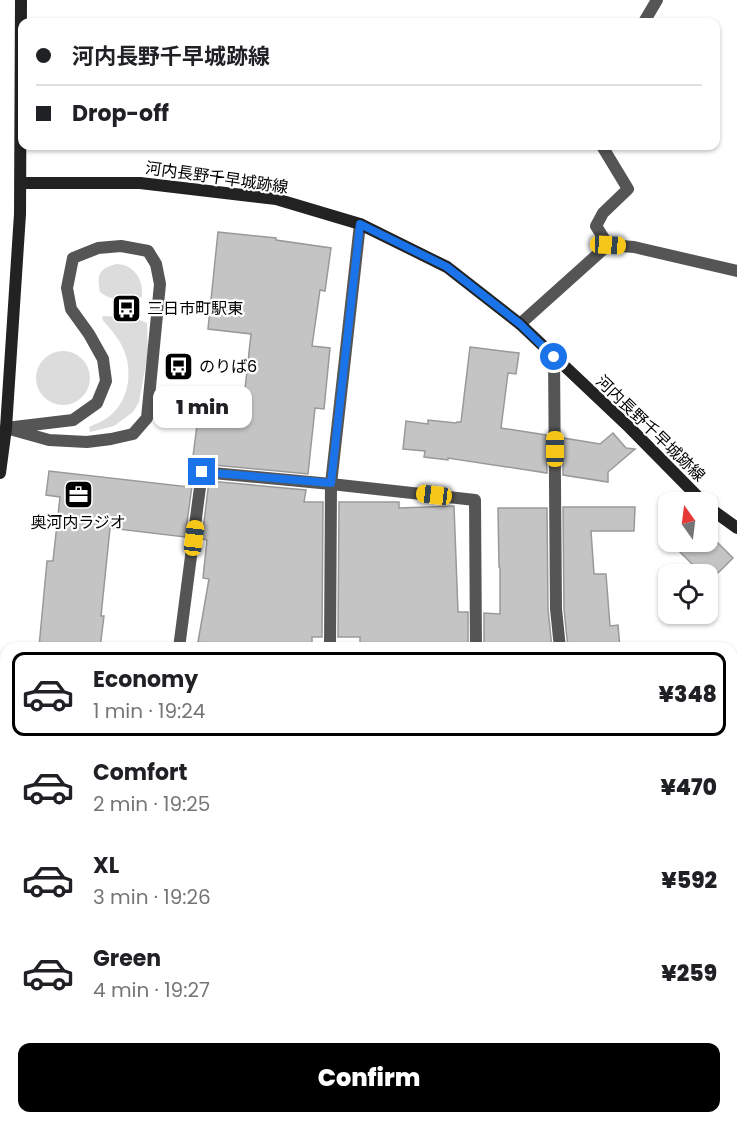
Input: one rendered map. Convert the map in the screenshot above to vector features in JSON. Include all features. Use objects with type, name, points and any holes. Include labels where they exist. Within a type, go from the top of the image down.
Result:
[{"type":"main road","points":[[21,0],[21,18]]},
{"type":"main road","points":[[0,473],[6,428],[20,214],[20,150]]},
{"type":"main road","name":"河内長野千早城跡線","points":[[20,183],[140,183],[276,199],[360,224],[447,267],[520,324],[694,492]]},
{"type":"main road","points":[[718,514],[737,528]]},
{"type":"street","points":[[646,18],[657,0]]},
{"type":"street","points":[[604,150],[628,189],[603,213],[596,226],[608,245]]},
{"type":"street","points":[[330,642],[331,483],[360,224]]},
{"type":"street","points":[[520,324],[608,245],[634,247],[737,271]]},
{"type":"street","points":[[121,246],[148,251],[156,264],[160,284],[147,418],[133,434],[111,440],[87,442],[49,440],[6,428],[73,420],[97,403],[106,381],[105,370],[103,360],[89,334],[71,309],[67,288],[73,258],[98,248],[121,246]]},
{"type":"street","points":[[554,357],[556,609],[559,642]]},
{"type":"street","points":[[180,642],[202,472],[331,483],[475,500],[476,642]]},
{"type":"shaded area","points":[[116,264],[133,270],[141,285],[142,297],[121,300],[110,298],[100,292],[100,274],[105,268]]},
{"type":"shaded area","points":[[103,316],[131,318],[147,323],[148,353],[139,402],[133,412],[114,426],[90,432],[89,427],[108,418],[120,405],[127,386],[126,356],[114,333],[102,319]]},
{"type":"shaded area","points":[[63,351],[73,353],[82,359],[88,368],[90,378],[88,388],[82,397],[73,403],[63,405],[53,403],[44,397],[38,388],[36,378],[38,368],[44,359],[53,353]]},
{"type":"building","points":[[218,232],[276,238],[276,240],[331,248],[325,291],[320,290],[312,346],[330,348],[324,409],[315,408],[308,474],[198,465],[194,471],[185,537],[110,528],[101,616],[104,616],[101,642],[39,642],[47,561],[53,561],[60,497],[46,495],[49,471],[189,487],[199,410],[242,416],[251,334],[208,329]]},
{"type":"building","points":[[470,347],[519,353],[516,374],[508,373],[501,428],[546,435],[547,473],[448,458],[448,460],[424,457],[425,451],[403,449],[406,421],[428,424],[428,420],[461,422]]},
{"type":"building","points":[[613,433],[626,448],[635,449],[608,472],[608,482],[563,475],[563,438],[600,444]]},
{"type":"building","points":[[209,481],[306,490],[304,502],[323,502],[322,637],[312,637],[312,642],[198,642],[209,579],[203,578],[207,540],[202,539]]},
{"type":"building","points":[[339,502],[399,502],[399,508],[454,506],[458,612],[468,612],[468,642],[360,642],[360,637],[338,637]]},
{"type":"building","points":[[563,507],[635,507],[634,531],[591,531],[594,574],[606,574],[610,626],[618,625],[619,642],[567,642],[564,609]]},
{"type":"building","points":[[498,508],[547,508],[548,609],[551,642],[484,642],[484,613],[500,614]]},
{"type":"building","points":[[718,543],[733,558],[718,573],[718,564],[692,564],[680,552],[718,552]]},
{"type":"place","name":"三日市町駅東","points":[[126,308]]},
{"type":"place","name":"のりば6","points":[[178,366]]},
{"type":"place","name":"奥河内ラジオ","points":[[78,494]]},
{"type":"route","points":[[202,472],[331,483],[360,224],[447,267],[520,324],[554,357]]}]
